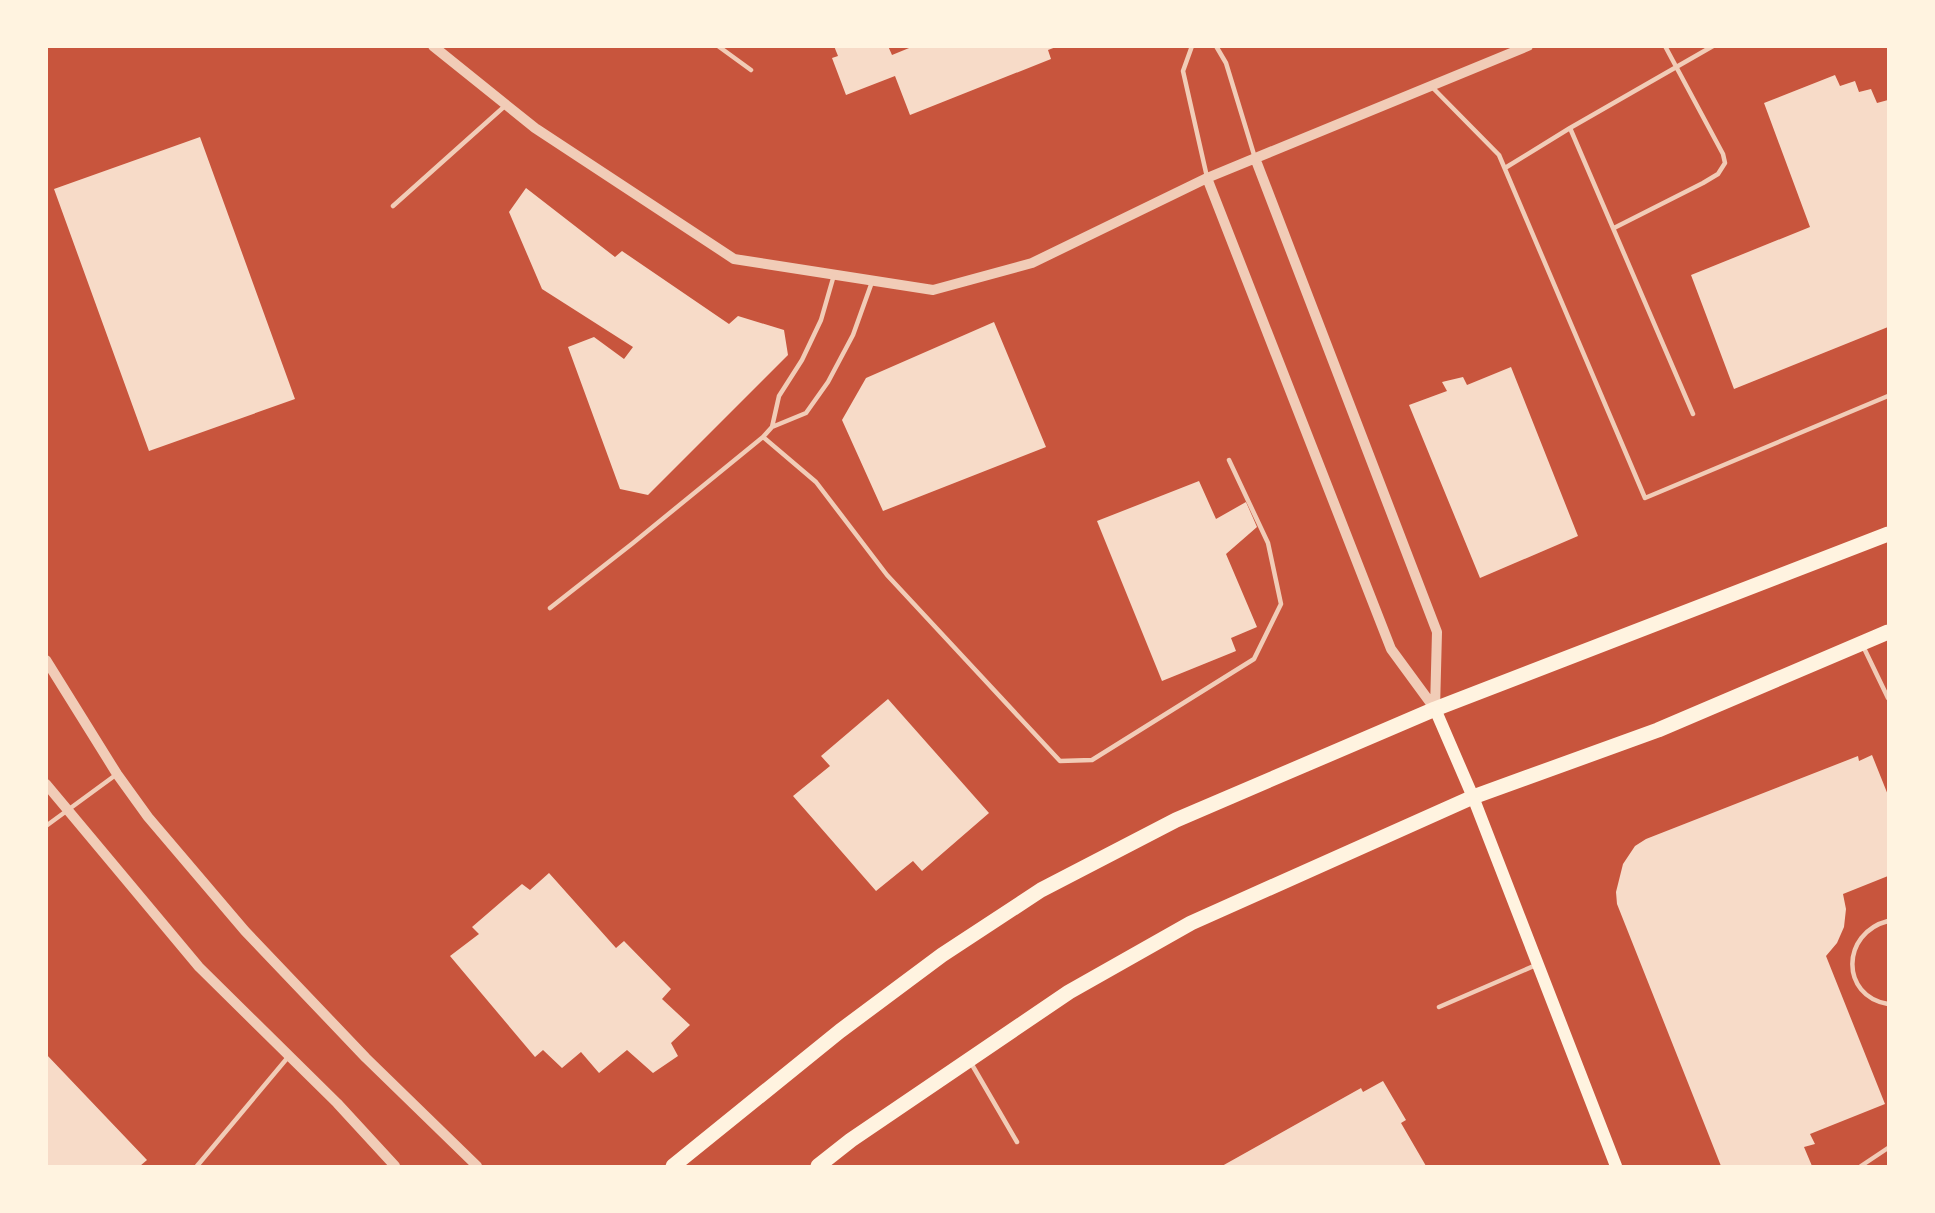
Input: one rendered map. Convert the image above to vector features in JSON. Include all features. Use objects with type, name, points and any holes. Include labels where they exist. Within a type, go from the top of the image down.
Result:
[{"type":"main road","points":[[674,1167],[840,1031],[942,956],[1041,890],[1176,820],[1435,709],[1888,534]]},
{"type":"main road","points":[[818,1167],[851,1140],[1069,992],[1191,923],[1473,797],[1658,730],[1888,632]]},
{"type":"main road","points":[[1435,709],[1473,797],[1616,1167]]},
{"type":"street","points":[[433,46],[535,128],[734,259],[933,290],[1032,263],[1207,178],[1528,46]]},
{"type":"street","points":[[1255,158],[1437,632],[1435,709]]},
{"type":"street","points":[[1207,178],[1391,649],[1435,709]]},
{"type":"street","points":[[46,660],[117,774],[148,817],[245,931],[366,1058],[477,1167]]},
{"type":"street","points":[[46,784],[199,967],[337,1103],[395,1167]]},
{"type":"lane","points":[[718,46],[751,70]]},
{"type":"lane","points":[[1192,46],[1183,71],[1207,178]]},
{"type":"lane","points":[[1216,46],[1226,63],[1255,158]]},
{"type":"lane","points":[[1614,228],[1703,183],[1718,174],[1725,163],[1723,154],[1665,46]]},
{"type":"lane","points":[[1505,168],[1713,46]]},
{"type":"lane","points":[[1431,86],[1499,155],[1645,498],[1888,396]]},
{"type":"lane","points":[[393,206],[506,105]]},
{"type":"lane","points":[[1570,128],[1693,414]]},
{"type":"lane","points":[[772,427],[779,396],[802,360],[821,320],[834,275]]},
{"type":"lane","points":[[550,608],[763,437],[772,427],[806,413],[828,382],[852,335],[872,281]]},
{"type":"lane","points":[[763,437],[816,482],[887,575],[1060,761],[1092,760],[1254,660],[1281,604],[1268,543],[1229,460]]},
{"type":"lane","points":[[1862,644],[1888,698]]},
{"type":"lane","points":[[46,826],[117,774]]},
{"type":"lane","points":[[1888,915],[1864,934],[1858,942],[1852,960],[1852,970],[1860,987],[1873,999],[1888,1004]]},
{"type":"lane","points":[[1880,923],[1888,921]]},
{"type":"lane","points":[[1439,1008],[1538,964]]},
{"type":"lane","points":[[197,1167],[289,1056]]},
{"type":"lane","points":[[969,1061],[1017,1143]]},
{"type":"lane","points":[[1861,1167],[1888,1148]]},
{"type":"building","points":[[834,46],[888,46],[892,55],[914,46],[1056,47],[1048,50],[1051,59],[910,115],[895,76],[846,95],[832,58],[838,56]]},
{"type":"building","points":[[1835,75],[1840,86],[1855,81],[1859,92],[1871,89],[1877,103],[1888,100],[1888,327],[1734,389],[1691,275],[1810,227],[1764,103]]},
{"type":"building","points":[[200,137],[295,399],[149,451],[54,189]]},
{"type":"building","points":[[526,188],[615,257],[622,251],[729,324],[738,316],[784,330],[788,355],[648,495],[620,489],[568,347],[594,337],[624,359],[633,347],[542,289],[509,212]]},
{"type":"building","points":[[994,322],[1046,447],[883,511],[842,420],[866,378]]},
{"type":"building","points":[[1511,367],[1578,536],[1480,578],[1409,405],[1447,391],[1442,382],[1463,377],[1467,385]]},
{"type":"building","points":[[1199,481],[1216,519],[1246,502],[1257,527],[1226,554],[1257,627],[1231,638],[1236,651],[1162,681],[1097,521]]},
{"type":"building","points":[[888,699],[989,813],[922,871],[913,861],[876,891],[793,796],[830,766],[821,756]]},
{"type":"building","points":[[1872,755],[1888,795],[1888,876],[1843,894],[1846,909],[1844,927],[1837,943],[1826,956],[1885,1104],[1810,1134],[1815,1144],[1804,1147],[1812,1166],[1721,1166],[1617,904],[1616,892],[1623,864],[1635,846],[1646,839],[1858,756],[1859,761]]},
{"type":"building","points":[[549,873],[616,948],[624,941],[671,989],[662,999],[690,1025],[671,1043],[678,1056],[653,1073],[627,1050],[599,1073],[581,1052],[562,1068],[543,1050],[535,1057],[450,956],[479,934],[472,927],[522,884],[530,890]]},
{"type":"building","points":[[46,1054],[147,1160],[140,1166],[46,1166]]},
{"type":"building","points":[[1383,1081],[1406,1120],[1401,1123],[1426,1166],[1222,1166],[1361,1088],[1363,1092]]}]
